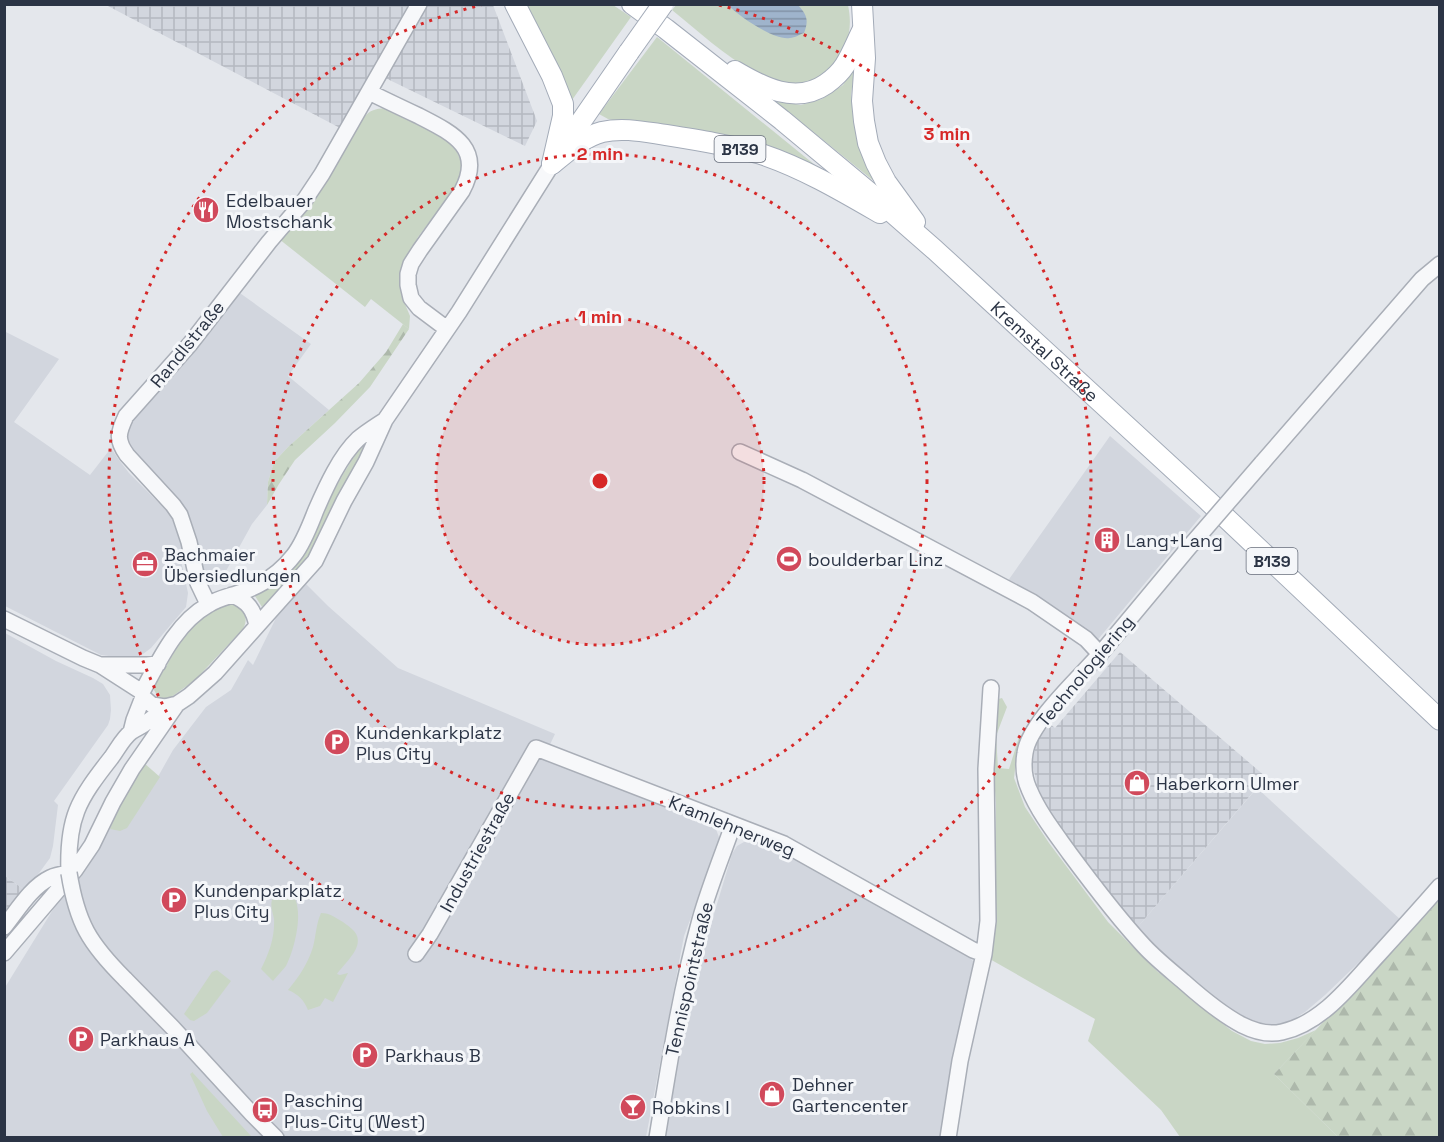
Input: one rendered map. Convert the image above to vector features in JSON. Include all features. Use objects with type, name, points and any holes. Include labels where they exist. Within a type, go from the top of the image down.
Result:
[{"type":"main road","points":[[515,4],[552,76],[563,104],[563,116],[552,164]]},
{"type":"main road","name":"Kremstal Straße","points":[[632,4],[782,120],[935,250],[1206,499],[1440,720]]},
{"type":"main road","points":[[552,164],[663,4]]},
{"type":"main road","name":"B139","points":[[862,4],[865,58],[862,101],[868,143],[886,182],[935,250]]},
{"type":"main road","name":"B139","points":[[666,29],[765,87],[795,94],[810,92],[835,78],[851,55],[863,29]]},
{"type":"main road","name":"B139","points":[[552,164],[586,138],[613,130],[630,130],[716,143],[762,154],[818,178],[919,236]]},
{"type":"street","name":"Randlstraße","points":[[208,604],[198,583],[180,515],[121,447],[119,437],[121,427],[126,416],[190,344],[269,242],[304,201],[322,174],[419,4]]},
{"type":"street","points":[[369,92],[443,128],[456,137],[468,157],[467,182],[411,264],[408,274],[411,298],[418,308],[447,329]]},
{"type":"street","points":[[130,732],[196,690],[215,673],[315,561],[385,420],[447,329],[552,164]]},
{"type":"street","name":"Technologiering","points":[[1440,264],[1422,279],[1046,714],[1031,735],[1025,751],[1024,768],[1036,805],[1118,916],[1159,960],[1200,996],[1223,1014],[1259,1032],[1281,1032],[1296,1027],[1329,1006],[1440,886]]},
{"type":"street","points":[[276,1137],[245,1107],[95,946],[76,909],[69,873],[70,831],[80,801],[89,786],[130,732],[143,695],[168,645],[188,621],[208,604],[264,581],[294,556],[325,491],[345,456],[359,438],[385,420]]},
{"type":"street","points":[[740,452],[802,480],[1032,602],[1086,639],[1100,654]]},
{"type":"street","points":[[232,595],[241,598],[251,608],[257,626]]},
{"type":"street","points":[[4,619],[100,665],[143,695],[152,705],[171,706]]},
{"type":"street","points":[[100,665],[158,664]]},
{"type":"street","points":[[948,1137],[960,1061],[984,954],[988,921],[986,769],[992,688]]},
{"type":"street","points":[[4,953],[75,870],[92,845],[113,802],[171,706]]},
{"type":"street","name":"Kramlehnerweg","points":[[536,748],[784,844],[984,954]]},
{"type":"street","name":"Industriestraße","points":[[416,954],[430,934],[536,748]]},
{"type":"street","name":"Tennispointstraße","points":[[657,1137],[679,1008],[700,919],[734,825]]},
{"type":"street","points":[[4,927],[40,884],[55,876],[69,873]]},
{"type":"shaded area","points":[[106,5],[493,5],[537,121],[525,146],[371,71],[340,128]]},
{"type":"shaded area","points":[[237,291],[311,344],[288,376],[329,410],[274,462],[268,482],[267,505],[252,524],[221,580],[210,583],[205,575],[187,512],[176,496],[127,446],[126,429]]},
{"type":"shaded area","points":[[4,331],[59,359],[14,422],[90,475],[111,448],[129,473],[172,516],[179,531],[184,549],[179,551],[188,593],[186,607],[151,648],[139,657],[131,659],[101,655],[5,606]]},
{"type":"shaded area","points":[[1110,436],[1201,516],[1090,649],[1000,592]]},
{"type":"shaded area","points":[[297,575],[328,606],[398,668],[555,734],[544,757],[713,821],[720,840],[684,936],[646,1137],[5,1137],[4,989],[139,770],[155,782],[173,750],[206,707],[231,690],[248,660],[253,665]]},
{"type":"shaded area","points":[[5,633],[93,678],[103,684],[110,695],[111,710],[108,725],[54,801],[58,805],[50,858],[26,891],[5,876]]},
{"type":"shaded area","points":[[1120,652],[1266,777],[1136,929],[1049,813],[1037,785],[1032,763],[1037,741],[1050,724],[1055,728]]},
{"type":"shaded area","points":[[1257,788],[1402,921],[1305,1012],[1292,1020],[1267,1025],[1251,1021],[1221,1003],[1136,929]]},
{"type":"shaded area","points":[[750,841],[775,848],[840,882],[973,961],[975,968],[942,1137],[665,1138],[685,1016],[693,984],[732,854],[737,846]]},
{"type":"shaded area","points":[[5,876],[26,891],[5,919]]},
{"type":"green space","points":[[677,4],[848,5],[850,22],[848,37],[833,65],[820,76],[795,85],[778,84],[766,80],[712,43],[672,10]]},
{"type":"green space","points":[[524,5],[613,5],[631,17],[572,100]]},
{"type":"green space","points":[[657,37],[831,178],[608,119],[599,114]]},
{"type":"green space","points":[[855,66],[851,95],[855,125],[864,160],[875,182],[775,101],[801,105],[822,99],[843,85]]},
{"type":"green space","points":[[384,108],[446,139],[457,152],[461,162],[461,176],[452,192],[418,237],[402,267],[400,281],[402,297],[410,316],[409,329],[371,299],[365,307],[279,239],[316,194],[340,159],[359,122],[371,111]]},
{"type":"green space","points":[[403,324],[409,329],[370,387],[295,460],[267,505],[268,482],[274,462],[359,383],[386,352]]},
{"type":"green space","points":[[375,432],[336,498],[310,554],[262,607],[255,596],[273,586],[298,563],[314,536],[344,473],[371,433]]},
{"type":"green space","points":[[231,604],[243,610],[246,621],[243,629],[195,680],[170,698],[165,700],[158,697],[154,690],[156,683],[185,636],[210,612]]},
{"type":"green space","points":[[1002,698],[1007,707],[996,736],[998,768],[1009,769],[1019,737],[1033,724],[1017,754],[1014,778],[1025,807],[1108,922],[1158,972],[1232,1031],[1251,1041],[1265,1044],[1280,1043],[1316,1030],[1274,1074],[1338,1137],[1180,1137],[1161,1110],[1088,1041],[1095,1019],[988,958],[994,917],[996,804],[992,750],[995,700]]},
{"type":"green space","points":[[144,763],[160,777],[127,828],[120,831],[110,829],[126,788]]},
{"type":"green space","points":[[286,889],[293,894],[297,903],[298,925],[286,966],[273,981],[261,969],[274,932],[272,900],[277,892]]},
{"type":"green space","points":[[1439,900],[1439,1137],[1338,1137],[1274,1074]]},
{"type":"green space","points":[[321,913],[343,922],[353,930],[358,941],[355,951],[337,974],[348,973],[333,1002],[325,998],[320,1006],[308,1010],[305,1003],[295,993],[288,990],[309,959]]},
{"type":"green space","points":[[217,970],[231,981],[207,1013],[194,1021],[190,1020],[184,1014],[212,972]]},
{"type":"green space","points":[[193,1072],[252,1137],[223,1137],[207,1111],[190,1074]]},
{"type":"water","points":[[728,5],[798,5],[806,18],[806,28],[804,33],[792,38],[775,36],[748,21]]},
{"type":"place","name":"Edelbauer Mostschank","points":[[206,210]]},
{"type":"place","name":"Lang+Lang","points":[[1107,540]]},
{"type":"place","name":"boulderbar Linz","points":[[789,559]]},
{"type":"place","name":"Bachmaier Übersiedlungen","points":[[145,564]]},
{"type":"place","name":"Kundenkarkplatz Plus City","points":[[337,742]]},
{"type":"place","name":"Haberkorn Ulmer","points":[[1137,783]]},
{"type":"place","name":"Kundenparkplatz Plus City","points":[[174,900]]},
{"type":"place","name":"Parkhaus A","points":[[81,1039]]},
{"type":"place","name":"Parkhaus B","points":[[365,1055]]},
{"type":"place","name":"Dehner Gartencenter","points":[[772,1094]]},
{"type":"place","name":"Robkins I","points":[[633,1107]]},
{"type":"place","name":"Pasching Plus-City (West)","points":[[265,1110]]}]
